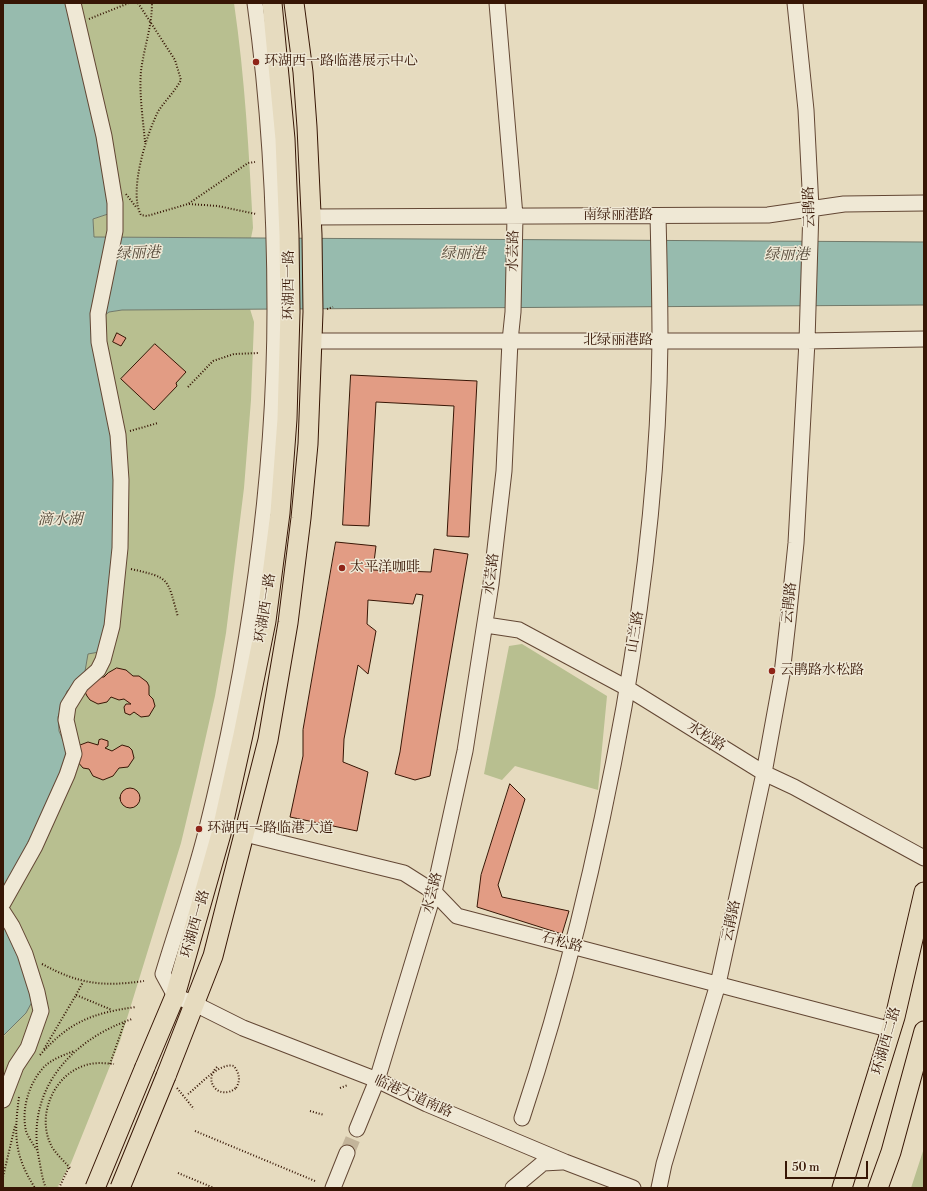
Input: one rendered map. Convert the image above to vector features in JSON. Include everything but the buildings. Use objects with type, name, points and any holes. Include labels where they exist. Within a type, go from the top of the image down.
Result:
[{"type":"main road","name":"环湖西一路","points":[[95,1188],[175,996],[221,834],[266,621],[282,482],[287,419],[282,235],[285,139],[272,3]]},
{"type":"main road","name":"环湖西一路","points":[[120,1188],[171,1082],[195,1004],[213,956],[268,740],[288,623],[308,444],[313,312],[311,226],[303,72],[294,3]]},
{"type":"main road","name":"环湖西二路","points":[[842,1188],[892,1030],[924,892]]},
{"type":"main road","points":[[878,1188],[891,1152],[923,1037]]},
{"type":"street","points":[[3,903],[36,846],[67,775],[74,754],[66,720],[68,706],[81,685],[98,670],[103,660],[112,626],[119,566],[122,512],[118,435],[99,342],[98,314],[116,231],[115,203],[104,136],[79,23],[73,3]]},
{"type":"street","points":[[255,3],[282,235]]},
{"type":"street","name":"水芸路","points":[[357,1129],[377,1080],[434,892],[465,751],[486,626],[504,471],[510,341],[513,312],[515,216],[497,3]]},
{"type":"street","name":"云鹃路","points":[[659,1188],[664,1164],[718,984],[764,773],[782,674],[796,543],[808,341],[811,232],[806,110],[795,3]]},
{"type":"street","name":"南绿丽港路","points":[[311,226],[515,216],[768,215],[844,204],[924,203]]},
{"type":"street","name":"山兰路","points":[[522,1118],[551,1027],[573,946],[609,792],[640,611],[650,524],[660,341],[658,216]]},
{"type":"street","name":"北绿丽港路","points":[[312,341],[808,341],[924,339]]},
{"type":"street","name":"水松路","points":[[486,626],[519,630],[627,688],[764,773],[794,786],[924,858]]},
{"type":"street","name":"石松路","points":[[245,834],[404,873],[434,892],[457,916],[892,1030]]},
{"type":"street","points":[[3,912],[12,926],[25,954],[33,975],[41,1011],[28,1048],[16,1066],[3,1100]]},
{"type":"street","name":"临港大道南路","points":[[175,996],[195,1004],[243,1028],[377,1080],[427,1104],[565,1162],[633,1188]]},
{"type":"street","points":[[333,1188],[347,1153]]},
{"type":"street","points":[[512,1188],[544,1163],[565,1162]]},
{"type":"street","points":[[530,1188],[535,1182],[565,1162]]},
{"type":"path","points":[[79,23],[129,3]]},
{"type":"path","points":[[138,3],[152,22],[175,60],[181,80],[160,109],[145,145],[139,168],[137,208],[141,215],[147,216],[188,204],[248,163],[255,162]]},
{"type":"path","points":[[145,145],[140,92],[141,71],[152,22],[152,3]]},
{"type":"path","points":[[188,204],[218,206],[256,214]]},
{"type":"path","points":[[188,386],[214,361],[234,354],[258,353]]},
{"type":"path","points":[[118,435],[158,423]]},
{"type":"path","points":[[119,566],[158,575],[169,584],[178,617]]},
{"type":"path","points":[[41,963],[65,976],[83,981],[119,985],[144,981]]},
{"type":"path","points":[[41,1053],[83,981]]},
{"type":"path","points":[[76,995],[114,1010]]},
{"type":"path","points":[[36,1059],[54,1039],[76,1023],[114,1010],[136,1007]]},
{"type":"path","points":[[46,1188],[38,1152],[35,1128],[44,1096],[54,1075],[76,1051],[89,1040],[111,1026],[132,1018]]},
{"type":"path","points":[[110,1064],[124,1021]]},
{"type":"path","points":[[38,1152],[26,1132],[24,1111],[32,1083],[45,1066],[59,1057],[76,1051]]},
{"type":"path","points":[[59,1188],[70,1167],[59,1157],[52,1146],[47,1132],[45,1116],[50,1100],[62,1080],[70,1073],[83,1066],[100,1063],[114,1064]]},
{"type":"path","points":[[188,1094],[217,1069],[225,1065],[234,1066],[237,1070],[239,1079],[236,1088],[228,1093],[219,1092],[215,1089],[211,1081],[211,1076],[217,1067]]},
{"type":"path","points":[[171,1082],[194,1109]]},
{"type":"path","points":[[340,1088],[348,1085]]},
{"type":"path","points":[[3,1177],[15,1123],[19,1094]]},
{"type":"path","points":[[44,1096],[50,1100]]},
{"type":"path","points":[[310,1111],[324,1115]]},
{"type":"path","points":[[15,1123],[16,1149],[28,1178],[35,1188]]},
{"type":"path","points":[[195,1131],[315,1181]]},
{"type":"path","points":[[178,1173],[214,1188]]},
{"type":"green space","points":[[67,3],[234,3],[246,116],[253,228],[251,238],[94,237],[93,219],[111,213]]},
{"type":"green space","points":[[250,309],[254,322],[251,400],[244,488],[226,633],[215,696],[181,843],[120,1041],[71,1163],[57,1188],[3,1188],[3,1037],[26,1013],[3,891],[68,752],[61,734],[60,716],[64,699],[68,691],[75,683],[100,318],[109,312],[122,310]]},
{"type":"green space","points":[[522,644],[607,696],[598,790],[515,766],[502,780],[484,774],[509,646]]},
{"type":"green space","points":[[924,1148],[924,1188],[911,1188]]},
{"type":"water","points":[[3,3],[67,3],[90,92],[111,213],[93,219],[94,237],[924,242],[924,305],[122,310],[109,312],[101,318],[112,435],[116,522],[110,597],[99,652],[88,654],[84,677],[67,691],[58,717],[59,731],[68,752],[61,773],[33,836],[3,891]]},
{"type":"water","points":[[3,922],[16,946],[33,1000],[26,1013],[3,1036]]},
{"type":"tunnel","points":[[347,1153],[357,1129]]},
{"type":"place","name":"环湖西一路临港展示中心","points":[[256,62]]},
{"type":"place","name":"太平洋咖啡","points":[[342,568]]},
{"type":"place","name":"云鹃路水松路","points":[[772,671]]},
{"type":"place","name":"环湖西一路临港大道","points":[[199,829]]},
{"type":"water label","name":"绿丽港","points":[[138,254]]},
{"type":"water label","name":"绿丽港","points":[[463,254]]},
{"type":"water label","name":"绿丽港","points":[[787,255]]},
{"type":"water label","name":"滴水湖","points":[[60,520]]}]
